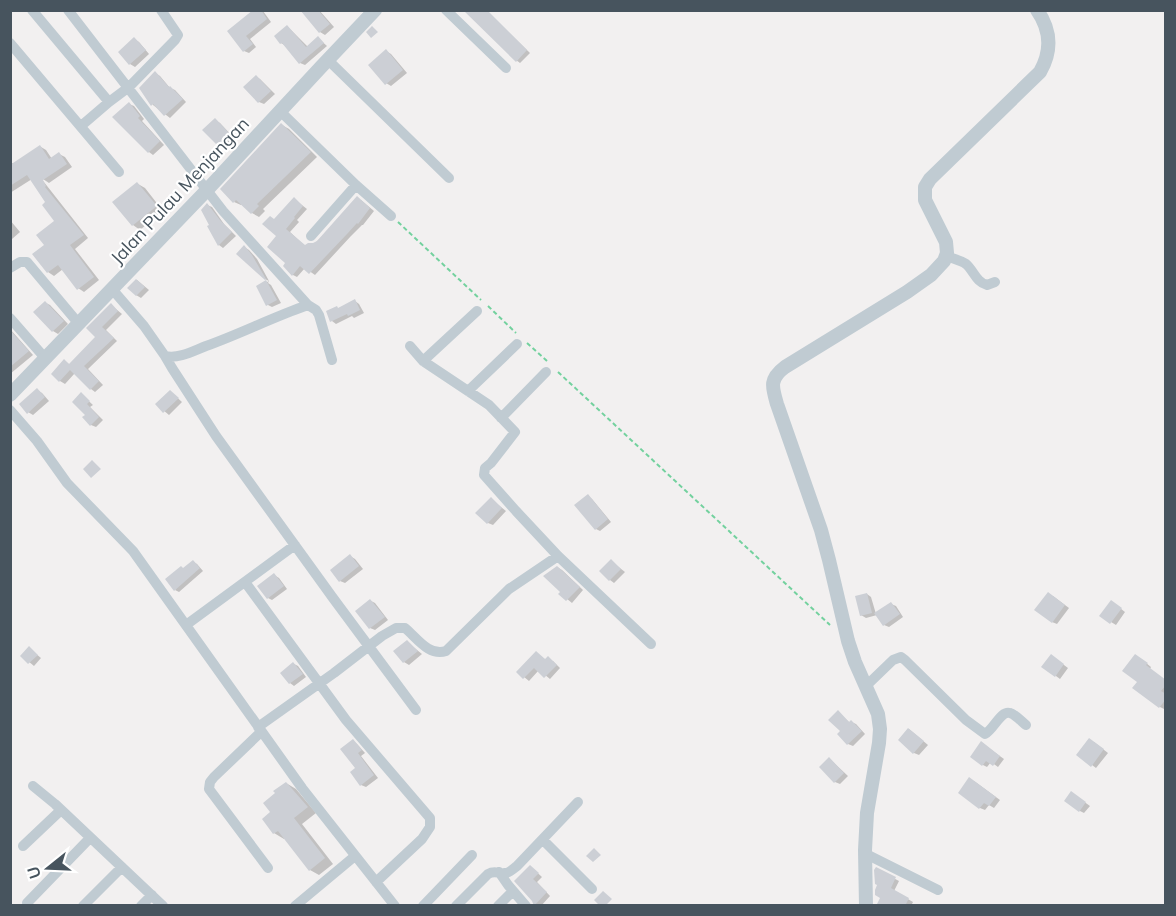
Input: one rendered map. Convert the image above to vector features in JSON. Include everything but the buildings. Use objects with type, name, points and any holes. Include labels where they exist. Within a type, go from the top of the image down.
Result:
[{"type":"street","points":[[32,10],[109,102]]},
{"type":"street","points":[[68,10],[207,190],[265,259],[308,305],[316,310],[332,360]]},
{"type":"street","points":[[81,126],[129,87],[175,40],[178,35],[161,10]]},
{"type":"street","name":"Jalan Pulau Menjangan","points":[[10,395],[207,190],[375,10]]},
{"type":"street","points":[[446,10],[506,69]]},
{"type":"street","points":[[866,906],[867,813],[880,729],[878,714],[848,641],[827,550],[777,404],[773,383],[785,367],[917,285],[939,267],[947,256],[946,242],[925,200],[925,187],[930,179],[1040,72],[1049,48],[1045,25],[1037,10]]},
{"type":"street","points":[[10,43],[119,172]]},
{"type":"street","points":[[328,60],[449,178]]},
{"type":"street","points":[[280,111],[391,216]]},
{"type":"street","points":[[311,236],[356,185]]},
{"type":"street","points":[[947,256],[967,265],[981,283],[987,285],[996,282]]},
{"type":"street","points":[[10,268],[20,262],[27,262],[79,324]]},
{"type":"street","points":[[112,289],[144,326],[216,435],[416,710]]},
{"type":"street","points":[[165,356],[172,357],[191,352],[308,305]]},
{"type":"street","points":[[423,361],[477,311]]},
{"type":"street","points":[[10,318],[45,358]]},
{"type":"street","points":[[468,391],[517,344]]},
{"type":"street","points":[[410,346],[423,361],[489,405],[514,432],[485,468],[484,475],[558,556],[651,644]]},
{"type":"street","points":[[501,418],[548,368]]},
{"type":"street","points":[[10,410],[37,441],[67,483],[133,551],[302,788],[395,906]]},
{"type":"street","points":[[186,625],[295,545]]},
{"type":"street","points":[[268,868],[209,789],[214,777],[260,730],[390,631],[400,627],[405,628],[429,650],[440,653],[446,651],[509,589],[558,556]]},
{"type":"street","points":[[245,582],[346,720],[430,818],[430,826],[422,839],[376,882]]},
{"type":"street","points":[[866,686],[895,659],[901,657],[981,732],[985,734],[988,732],[1000,717],[1007,713],[1011,713],[1026,725]]},
{"type":"street","points":[[33,786],[163,906]]},
{"type":"street","points":[[456,906],[488,874],[511,871],[578,802]]},
{"type":"street","points":[[23,846],[61,810]]},
{"type":"street","points":[[27,903],[90,838]]},
{"type":"street","points":[[543,840],[592,889]]},
{"type":"street","points":[[866,854],[938,890]]},
{"type":"street","points":[[423,906],[472,855]]},
{"type":"street","points":[[295,906],[354,856]]},
{"type":"street","points":[[83,906],[122,867]]},
{"type":"street","points":[[499,872],[526,906]]},
{"type":"street","points":[[498,906],[513,891]]},
{"type":"street","points":[[141,906],[152,895]]},
{"type":"path","points":[[391,216],[548,368]]},
{"type":"path","points":[[558,372],[830,625]]}]
